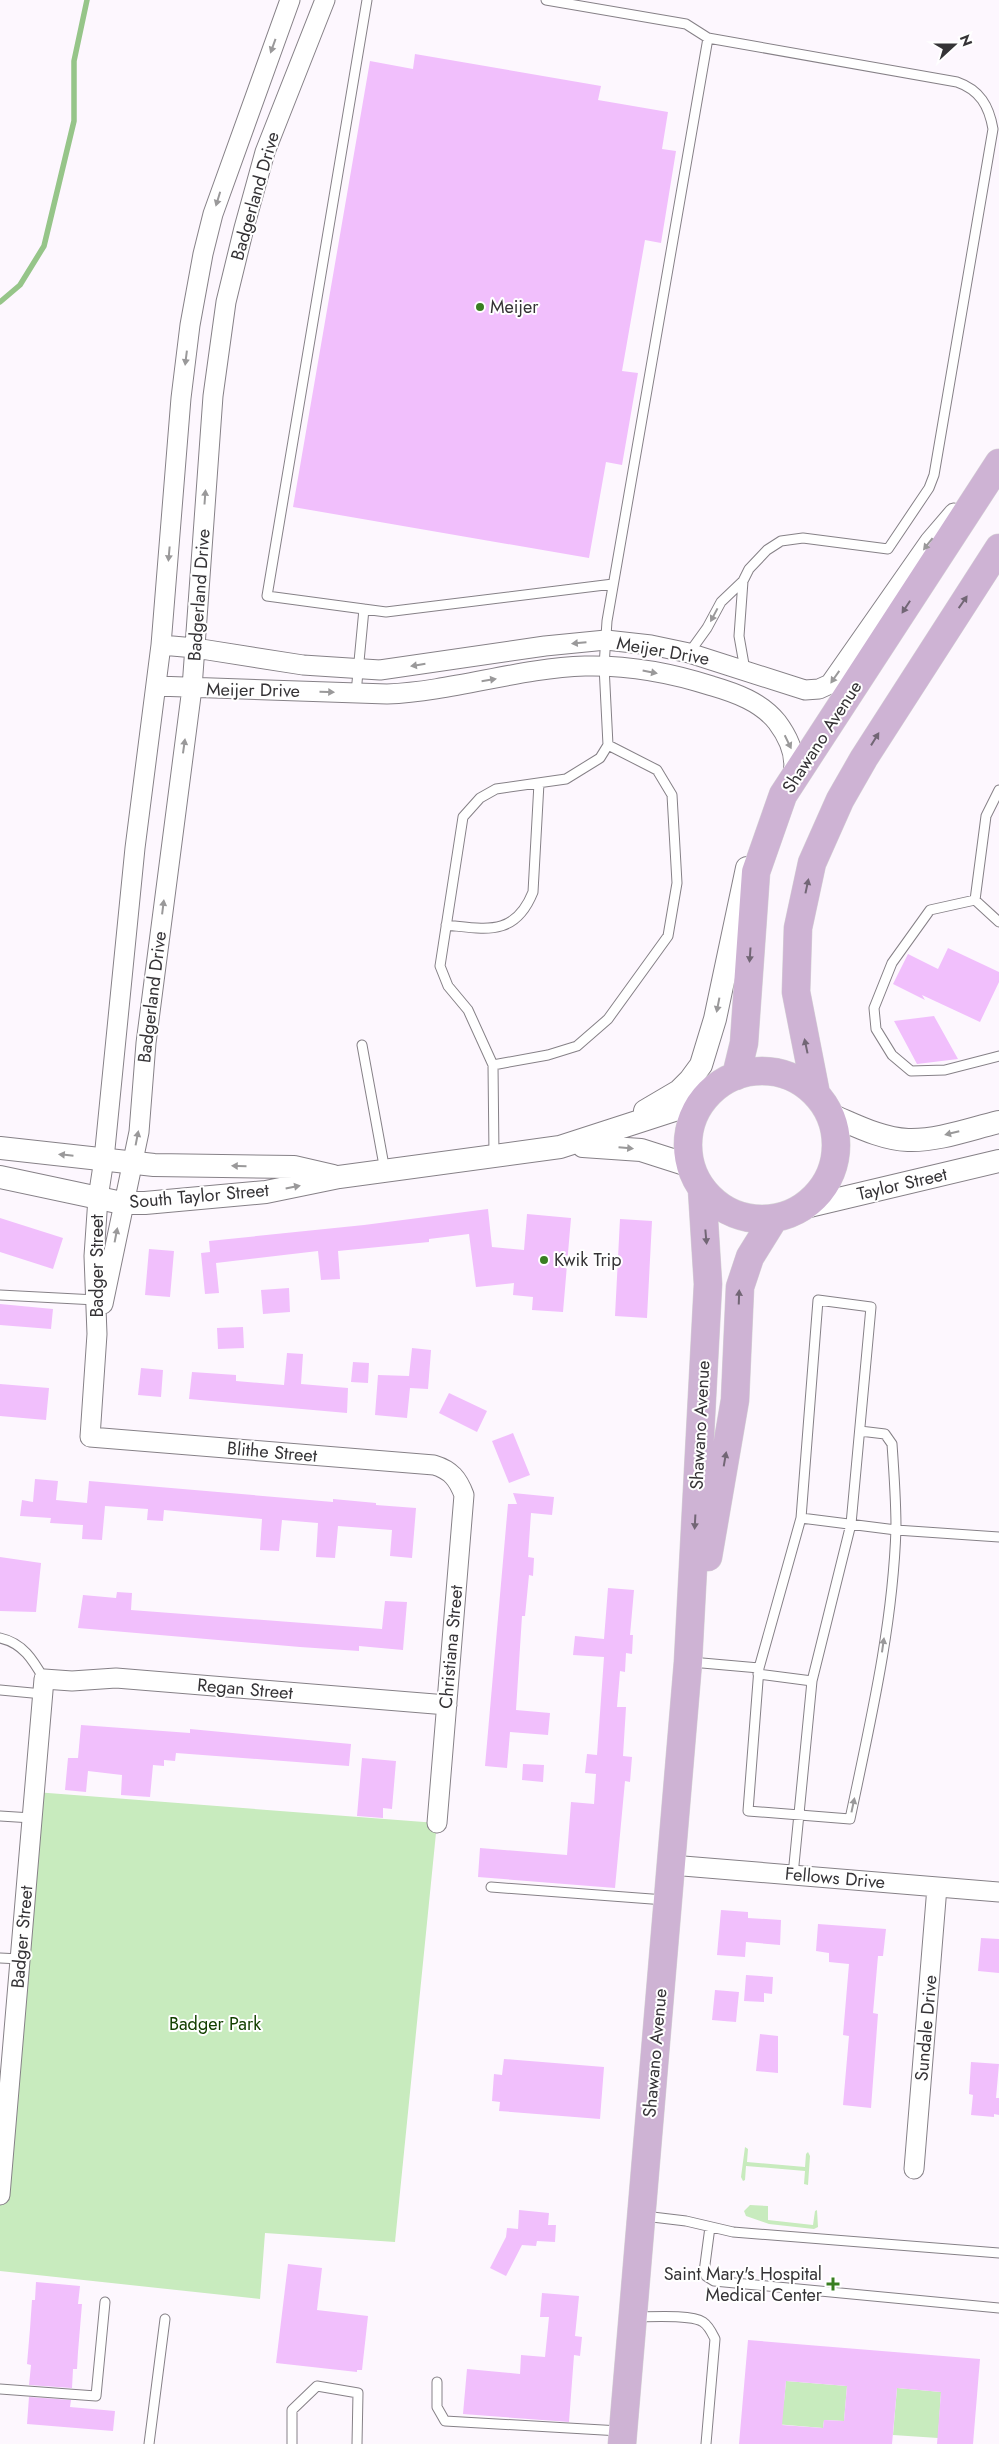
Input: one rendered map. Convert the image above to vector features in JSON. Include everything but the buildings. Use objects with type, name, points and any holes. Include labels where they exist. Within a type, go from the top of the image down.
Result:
[{"type":"main road","name":"Shawano Avenue","points":[[736,1076],[744,1043],[756,872],[787,790],[997,466]]},
{"type":"main road","points":[[824,1104],[799,1080],[779,1072],[757,1071],[736,1076],[717,1086],[702,1101],[692,1122],[688,1144],[696,1177],[716,1203],[733,1214],[752,1219],[773,1220],[789,1215],[805,1207],[823,1189],[834,1166],[837,1140],[824,1104],[796,992],[798,928],[812,863],[840,800],[864,758],[999,548]]},
{"type":"main road","name":"Shawano Avenue","points":[[623,2437],[688,1662],[708,1284],[696,1177]]},
{"type":"main road","name":"Shawano Avenue","points":[[688,1662],[735,1400],[740,1286],[750,1257],[773,1220]]},
{"type":"street","name":"Badgerland Drive","points":[[98,1198],[104,1158],[134,856],[161,645],[181,398],[190,325],[203,254],[231,160],[290,0]]},
{"type":"street","name":"Badgerland Drive","points":[[122,1203],[139,1132],[147,1034],[192,688],[213,396],[228,294],[265,152],[325,0]]},
{"type":"street","name":"Meijer Drive","points":[[161,645],[195,648],[303,665],[380,670],[545,646],[606,640],[651,645],[689,653],[805,690],[819,689],[830,684],[930,541],[997,466]]},
{"type":"street","name":"Meijer Drive","points":[[156,686],[356,693],[419,692],[569,668],[604,666],[631,668],[704,683],[745,698],[761,707],[780,726],[790,744],[795,766],[787,790]]},
{"type":"street","points":[[609,1132],[678,1091],[690,1080],[701,1065],[715,1019],[753,842],[763,821],[787,790]]},
{"type":"street","name":"South Taylor Street","points":[[560,1147],[702,1101]]},
{"type":"street","points":[[824,1104],[878,1134],[907,1140],[934,1138],[999,1122]]},
{"type":"street","name":"South Taylor Street","points":[[0,1177],[122,1203],[145,1203],[266,1192],[339,1177],[560,1147],[598,1146],[641,1150],[696,1177]]},
{"type":"street","name":"South Taylor Street","points":[[0,1148],[132,1161],[154,1165],[294,1167],[339,1177]]},
{"type":"street","name":"Taylor Street","points":[[805,1207],[999,1161]]},
{"type":"street","name":"Badger Street","points":[[90,1437],[97,1334],[94,1256],[98,1198]]},
{"type":"street","name":"Badger Street","points":[[97,1334],[122,1203]]},
{"type":"street","name":"Blithe Street","points":[[90,1437],[434,1465],[452,1474]]},
{"type":"street","name":"Christiana Street","points":[[437,1823],[464,1495],[460,1484],[452,1474]]},
{"type":"street","name":"Regan Street","points":[[44,1686],[72,1681],[116,1678],[447,1705]]},
{"type":"street","name":"Badger Street","points":[[0,2195],[4,2091],[20,1959],[44,1686]]},
{"type":"street","name":"Fellows Drive","points":[[671,1865],[999,1892]]},
{"type":"street","name":"Sundale Drive","points":[[914,2169],[937,1887]]},
{"type":"lane","points":[[367,0],[267,596],[386,612],[613,584]]},
{"type":"lane","points":[[546,0],[686,24],[708,38],[957,82],[978,93],[986,103],[994,129],[934,476],[929,488],[888,549],[803,538],[781,541],[767,550],[749,569],[742,581],[721,602],[707,628],[689,653]]},
{"type":"lane","points":[[494,1156],[493,1065],[468,1010],[448,986],[440,966],[463,817],[480,798],[496,789],[566,779],[600,758],[608,745],[604,666],[613,584],[708,38]]},
{"type":"lane","points":[[742,581],[739,636],[745,670]]},
{"type":"lane","points":[[356,693],[364,609]]},
{"type":"lane","points":[[493,1065],[548,1055],[577,1046],[608,1019],[668,936],[677,883],[672,795],[657,770],[608,745]]},
{"type":"lane","points":[[446,925],[493,929],[511,922],[528,904],[533,892],[539,783]]},
{"type":"lane","points":[[975,900],[986,816],[999,790]]},
{"type":"lane","points":[[975,900],[999,922]]},
{"type":"lane","points":[[975,900],[930,910],[892,963],[874,1008],[876,1029],[892,1056],[911,1071],[945,1070],[999,1056]]},
{"type":"lane","points":[[362,1045],[385,1171]]},
{"type":"lane","points":[[0,1295],[96,1300]]},
{"type":"lane","points":[[793,1875],[798,1816],[812,1681],[851,1524],[871,1307],[818,1300],[801,1518],[759,1671],[748,1811],[798,1816],[850,1819],[876,1694],[887,1618],[896,1530],[892,1444],[885,1434],[860,1431]]},
{"type":"lane","points":[[801,1518],[896,1530],[999,1537]]},
{"type":"lane","points":[[0,1638],[8,1640],[28,1653],[44,1686],[0,1690]]},
{"type":"lane","points":[[688,1662],[759,1671],[812,1681]]},
{"type":"lane","points":[[0,1816],[32,1818]]},
{"type":"lane","points":[[491,1887],[668,1900]]},
{"type":"lane","points":[[0,1958],[20,1959]]},
{"type":"lane","points":[[642,2216],[686,2221],[733,2232],[999,2253]]},
{"type":"lane","points":[[710,2227],[704,2272],[706,2276],[714,2281],[999,2308]]},
{"type":"lane","points":[[0,2389],[96,2396],[105,2302]]},
{"type":"lane","points":[[633,2317],[693,2319],[702,2322],[715,2338],[706,2444]]},
{"type":"lane","points":[[149,2444],[165,2319]]},
{"type":"lane","points":[[437,2382],[437,2407],[445,2421],[623,2437]]},
{"type":"lane","points":[[292,2444],[292,2410],[317,2386],[358,2394],[357,2444]]},
{"type":"green space","name":"Badger Park","points":[[35,1792],[437,1823],[395,2242],[265,2233],[260,2299],[0,2271],[0,2195]]},
{"type":"green space","points":[[745,2147],[748,2149],[747,2162],[805,2167],[806,2154],[808,2152],[810,2156],[808,2185],[804,2184],[805,2171],[746,2166],[745,2180],[743,2181],[741,2177]]},
{"type":"green space","points":[[750,2205],[768,2206],[768,2220],[813,2225],[815,2211],[817,2210],[818,2227],[814,2229],[769,2224],[746,2216],[744,2211]]},
{"type":"green space","points":[[786,2381],[847,2386],[844,2421],[824,2420],[823,2428],[775,2424],[777,2401],[784,2401]]},
{"type":"green space","points":[[897,2388],[941,2392],[938,2438],[893,2435]]},
{"type":"waterway","points":[[0,302],[20,285],[44,246],[74,121],[74,61],[87,0]]},
{"type":"place","name":"Meijer","points":[[480,307]]},
{"type":"place","name":"Kwik Trip","points":[[544,1260]]},
{"type":"place","name":"Saint Mary's Hospital Medical Center","points":[[833,2284]]}]
